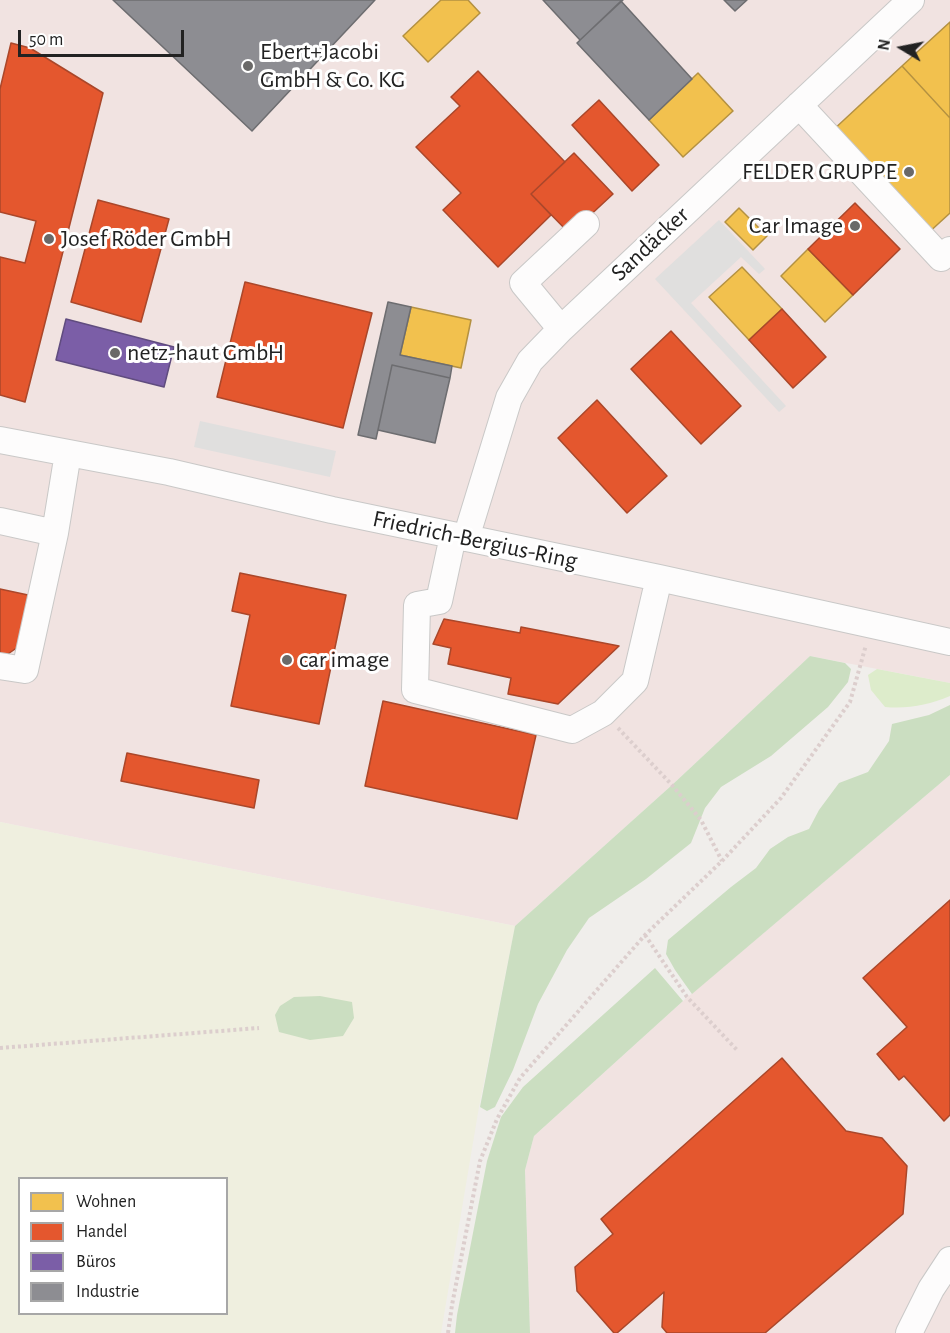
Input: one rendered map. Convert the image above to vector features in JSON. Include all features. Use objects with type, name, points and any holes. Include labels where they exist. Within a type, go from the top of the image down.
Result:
[{"type":"street","name":"Sandäcker","points":[[603,713],[572,730],[415,690],[417,605],[439,601],[459,537],[509,398],[530,361],[561,329],[911,0]]},
{"type":"street","points":[[799,105],[941,258],[950,250]]},
{"type":"street","points":[[561,329],[523,283],[586,224]]},
{"type":"street","name":"Friedrich-Bergius-Ring","points":[[0,440],[169,472],[332,510],[659,578],[950,642]]},
{"type":"street","points":[[0,666],[25,670],[55,533],[68,453]]},
{"type":"street","points":[[0,521],[55,533]]},
{"type":"street","points":[[603,713],[635,681],[659,578]]},
{"type":"street","points":[[909,1333],[931,1289],[950,1260]]},
{"type":"path","points":[[448,1333],[480,1161],[496,1119],[520,1078],[645,935],[722,861],[781,798],[850,702],[871,624]]},
{"type":"path","points":[[603,713],[672,784],[701,820],[722,861]]},
{"type":"path","points":[[645,935],[687,997],[737,1050]]},
{"type":"path","points":[[0,1048],[259,1029]]},
{"type":"shaded area","points":[[0,0],[950,0],[950,683],[810,656],[672,785],[515,926],[0,822]]},
{"type":"shaded area","points":[[719,220],[765,269],[759,274],[741,257],[691,303],[786,406],[779,412],[655,279]]},
{"type":"shaded area","points":[[200,421],[336,451],[330,477],[194,447]]},
{"type":"shaded area","points":[[950,775],[950,1333],[530,1333],[525,1170],[534,1136],[683,1001]]},
{"type":"green space","points":[[810,656],[845,663],[851,669],[848,682],[828,707],[771,756],[721,787],[705,808],[691,843],[646,879],[589,918],[567,950],[538,1004],[513,1070],[495,1107],[487,1111],[480,1107],[515,926],[672,785]]},
{"type":"green space","points":[[877,669],[950,683],[950,696],[918,706],[885,707],[871,690],[868,675]]},
{"type":"green space","points":[[950,705],[950,775],[692,994],[666,954],[668,940],[756,868],[770,849],[788,837],[809,829],[819,810],[839,783],[868,772],[889,741],[892,724],[929,715]]},
{"type":"green space","points":[[0,822],[515,926],[479,1107],[441,1333],[0,1333]]},
{"type":"green space","points":[[655,968],[683,1001],[534,1136],[525,1170],[530,1333],[455,1333],[487,1161],[501,1117],[523,1087]]},
{"type":"green space","points":[[320,996],[352,1002],[354,1018],[343,1036],[310,1040],[279,1032],[275,1015],[280,1006],[294,997]]},
{"type":"building: Wohnen","points":[[441,0],[468,0],[480,13],[428,62],[403,36]]},
{"type":"building: Wohnen","points":[[950,22],[950,118],[902,66]]},
{"type":"building: Wohnen","name":"FELDER GRUPPE","points":[[902,66],[950,118],[950,213],[926,235],[831,132]]},
{"type":"building: Wohnen","points":[[698,73],[733,111],[683,157],[649,120]]},
{"type":"building: Wohnen","points":[[739,208],[767,236],[753,250],[725,222]]},
{"type":"building: Wohnen","points":[[808,249],[853,295],[825,322],[781,276]]},
{"type":"building: Wohnen","points":[[742,267],[782,309],[749,340],[709,297]]},
{"type":"building: Wohnen","points":[[411,307],[471,320],[461,368],[400,355]]},
{"type":"building: Handel","name":"Josef Röder GmbH","points":[[11,43],[30,48],[103,93],[25,402],[0,395],[0,257],[25,263],[36,221],[0,212],[0,89]]},
{"type":"building: Handel","points":[[478,71],[565,162],[531,194],[551,215],[498,267],[443,210],[461,193],[416,147],[460,106],[451,97]]},
{"type":"building: Handel","points":[[599,100],[659,165],[632,191],[572,125]]},
{"type":"building: Handel","points":[[574,153],[613,194],[570,234],[531,194]]},
{"type":"building: Handel","points":[[98,200],[169,219],[141,322],[71,302]]},
{"type":"building: Handel","name":"Car Image","points":[[855,203],[900,249],[853,295],[808,249]]},
{"type":"building: Handel","points":[[245,282],[372,313],[343,428],[217,397]]},
{"type":"building: Handel","points":[[782,309],[826,357],[793,388],[749,340]]},
{"type":"building: Handel","points":[[671,331],[741,406],[701,444],[631,369]]},
{"type":"building: Handel","points":[[597,400],[667,476],[627,513],[558,438]]},
{"type":"building: Handel","name":"car image","points":[[240,573],[346,595],[319,724],[231,706],[250,615],[232,611]]},
{"type":"building: Handel","points":[[0,589],[28,595],[18,647],[5,656],[0,655]]},
{"type":"building: Handel","points":[[444,619],[520,633],[521,627],[619,646],[558,704],[508,694],[511,678],[448,664],[451,648],[433,644]]},
{"type":"building: Handel","points":[[383,701],[536,735],[517,819],[365,786]]},
{"type":"building: Handel","points":[[127,753],[259,780],[254,808],[121,781]]},
{"type":"building: Handel","points":[[950,900],[950,1115],[944,1121],[904,1076],[899,1080],[877,1054],[907,1027],[863,978]]},
{"type":"building: Handel","points":[[782,1058],[846,1131],[882,1138],[907,1166],[903,1214],[765,1333],[667,1333],[662,1327],[664,1292],[617,1333],[614,1333],[577,1291],[575,1267],[613,1234],[601,1219]]},
{"type":"building: Büros","name":"netz-haut GmbH","points":[[66,319],[174,347],[164,387],[56,360]]},
{"type":"building: Industrie","name":"Ebert+Jacobi GmbH & Co. KG","points":[[113,0],[375,0],[252,131]]},
{"type":"building: Industrie","points":[[543,0],[623,0],[580,40]]},
{"type":"building: Industrie","points":[[724,0],[747,0],[735,11]]},
{"type":"building: Industrie","points":[[621,1],[692,79],[649,120],[577,43]]},
{"type":"building: Industrie","points":[[388,302],[411,307],[400,355],[452,366],[450,378],[392,365],[376,439],[358,435]]},
{"type":"building: Industrie","points":[[392,365],[450,378],[435,443],[378,430]]},
{"type":"place","name":"Ebert+Jacobi GmbH & Co. KG","points":[[248,66]]},
{"type":"place","name":"FELDER GRUPPE","points":[[909,172]]},
{"type":"place","name":"Car Image","points":[[855,226]]},
{"type":"place","name":"Josef Röder GmbH","points":[[49,239]]},
{"type":"place","name":"netz-haut GmbH","points":[[115,353]]},
{"type":"place","name":"car image","points":[[287,660]]}]
